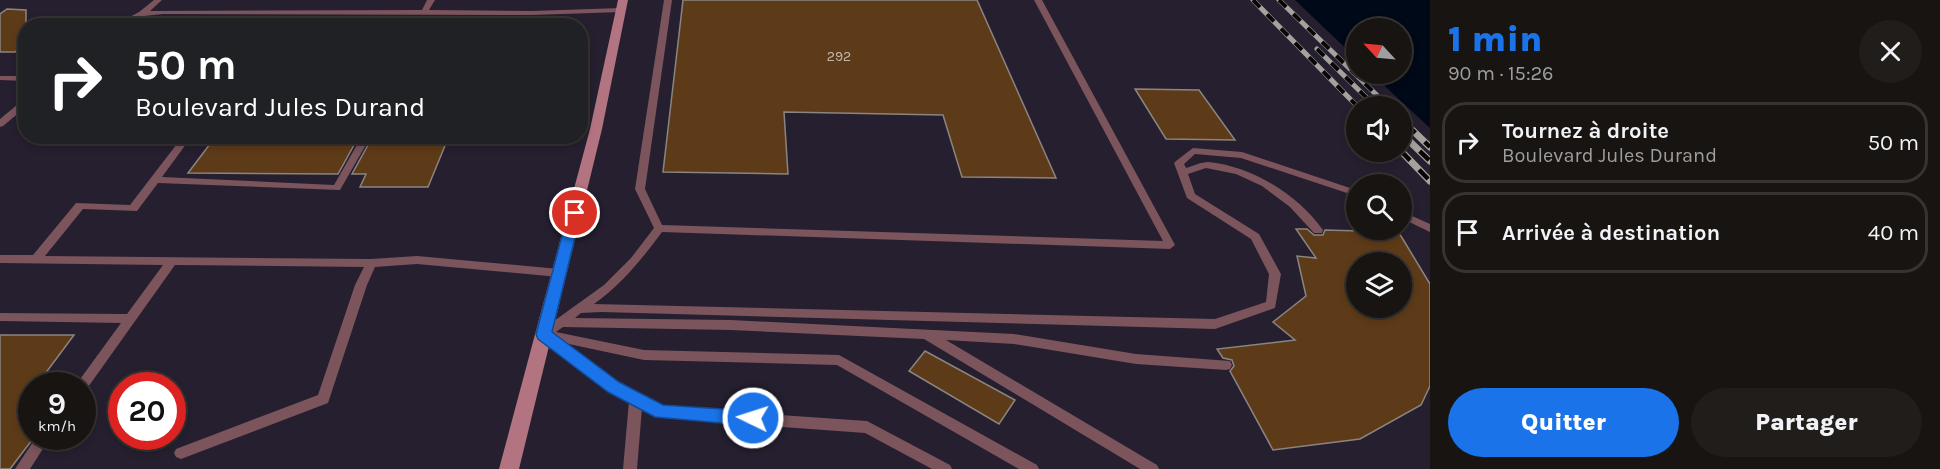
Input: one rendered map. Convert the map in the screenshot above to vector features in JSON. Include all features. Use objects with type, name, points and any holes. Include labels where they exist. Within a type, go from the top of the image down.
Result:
[{"type":"main road","points":[[509,469],[596,129],[622,5]]},
{"type":"lane","points":[[133,18],[142,14],[158,0]]},
{"type":"lane","points":[[424,13],[431,0]]},
{"type":"lane","points":[[659,228],[640,189],[668,0]]},
{"type":"lane","points":[[659,228],[1170,245],[1038,0]]},
{"type":"lane","points":[[142,14],[163,12],[424,13],[622,5]]},
{"type":"lane","points":[[0,78],[18,78]]},
{"type":"lane","points":[[0,124],[18,109]]},
{"type":"lane","points":[[36,259],[80,205],[133,209],[183,144]]},
{"type":"lane","points":[[156,180],[337,188],[362,144]]},
{"type":"lane","points":[[579,309],[989,316],[1215,324],[1271,305],[1275,274],[1255,237],[1191,196],[1179,163],[1193,151],[1242,155],[1346,190]]},
{"type":"lane","points":[[1182,172],[1206,165],[1239,171],[1265,184],[1294,205],[1318,230]]},
{"type":"lane","points":[[1412,219],[1430,228]]},
{"type":"lane","points":[[544,334],[608,288],[634,261],[659,228]]},
{"type":"lane","points":[[0,259],[371,263],[417,260],[559,273]]},
{"type":"lane","points":[[92,372],[172,261]]},
{"type":"lane","points":[[181,453],[323,399],[361,285],[371,263]]},
{"type":"lane","points":[[0,317],[130,319]]},
{"type":"lane","points":[[562,322],[731,325],[1014,339],[1136,359],[1226,365]]},
{"type":"lane","points":[[544,334],[614,387],[661,412],[867,427],[945,469]]},
{"type":"lane","points":[[544,334],[644,355],[840,360],[1032,469]]},
{"type":"lane","points":[[925,334],[1152,469]]},
{"type":"lane","points":[[630,469],[636,399]]},
{"type":"lane","points":[[22,469],[35,450]]},
{"type":"shaded area","points":[[0,0],[1295,0],[1346,48],[1346,84],[1383,84],[1396,96],[1346,96],[1346,162],[1412,162],[1412,111],[1430,128],[1430,469],[0,469]]},
{"type":"water","points":[[1295,0],[1430,0],[1430,128],[1412,111],[1412,96],[1396,96],[1383,84],[1412,84],[1412,18],[1346,18],[1346,48]]},
{"type":"building","points":[[683,0],[977,0],[1056,178],[962,177],[943,115],[784,112],[788,174],[663,172]]},
{"type":"building","points":[[7,9],[26,10],[26,18],[18,18],[18,50],[15,52],[0,52],[0,14]]},
{"type":"building","points":[[1135,89],[1199,90],[1235,140],[1166,139]]},
{"type":"building","points":[[210,144],[355,144],[338,174],[188,173]]},
{"type":"building","points":[[369,144],[446,144],[428,187],[360,187],[366,174],[352,174]]},
{"type":"building","points":[[1296,229],[1307,229],[1314,235],[1323,235],[1325,230],[1346,231],[1346,240],[1403,240],[1411,252],[1346,252],[1346,318],[1412,318],[1412,254],[1430,284],[1430,386],[1421,405],[1360,439],[1273,450],[1230,371],[1234,366],[1232,360],[1223,358],[1217,349],[1295,340],[1273,322],[1306,296],[1297,256],[1316,258]]},
{"type":"building","points":[[0,335],[74,335],[46,372],[18,372],[18,450],[24,450],[10,469],[0,469]]},
{"type":"building","points":[[925,351],[1015,400],[999,424],[909,371]]},
{"type":"railway","points":[[1253,0],[1347,96]]},
{"type":"railway","points":[[1279,0],[1378,96]]},
{"type":"railway","points":[[1317,49],[1365,96]]},
{"type":"railway","points":[[1412,130],[1430,147]]},
{"type":"railway","points":[[1412,144],[1430,161]]},
{"type":"railway","points":[[1412,162],[1430,181]]},
{"type":"route","points":[[575,213],[544,334],[614,387],[661,412],[753,418]]}]
